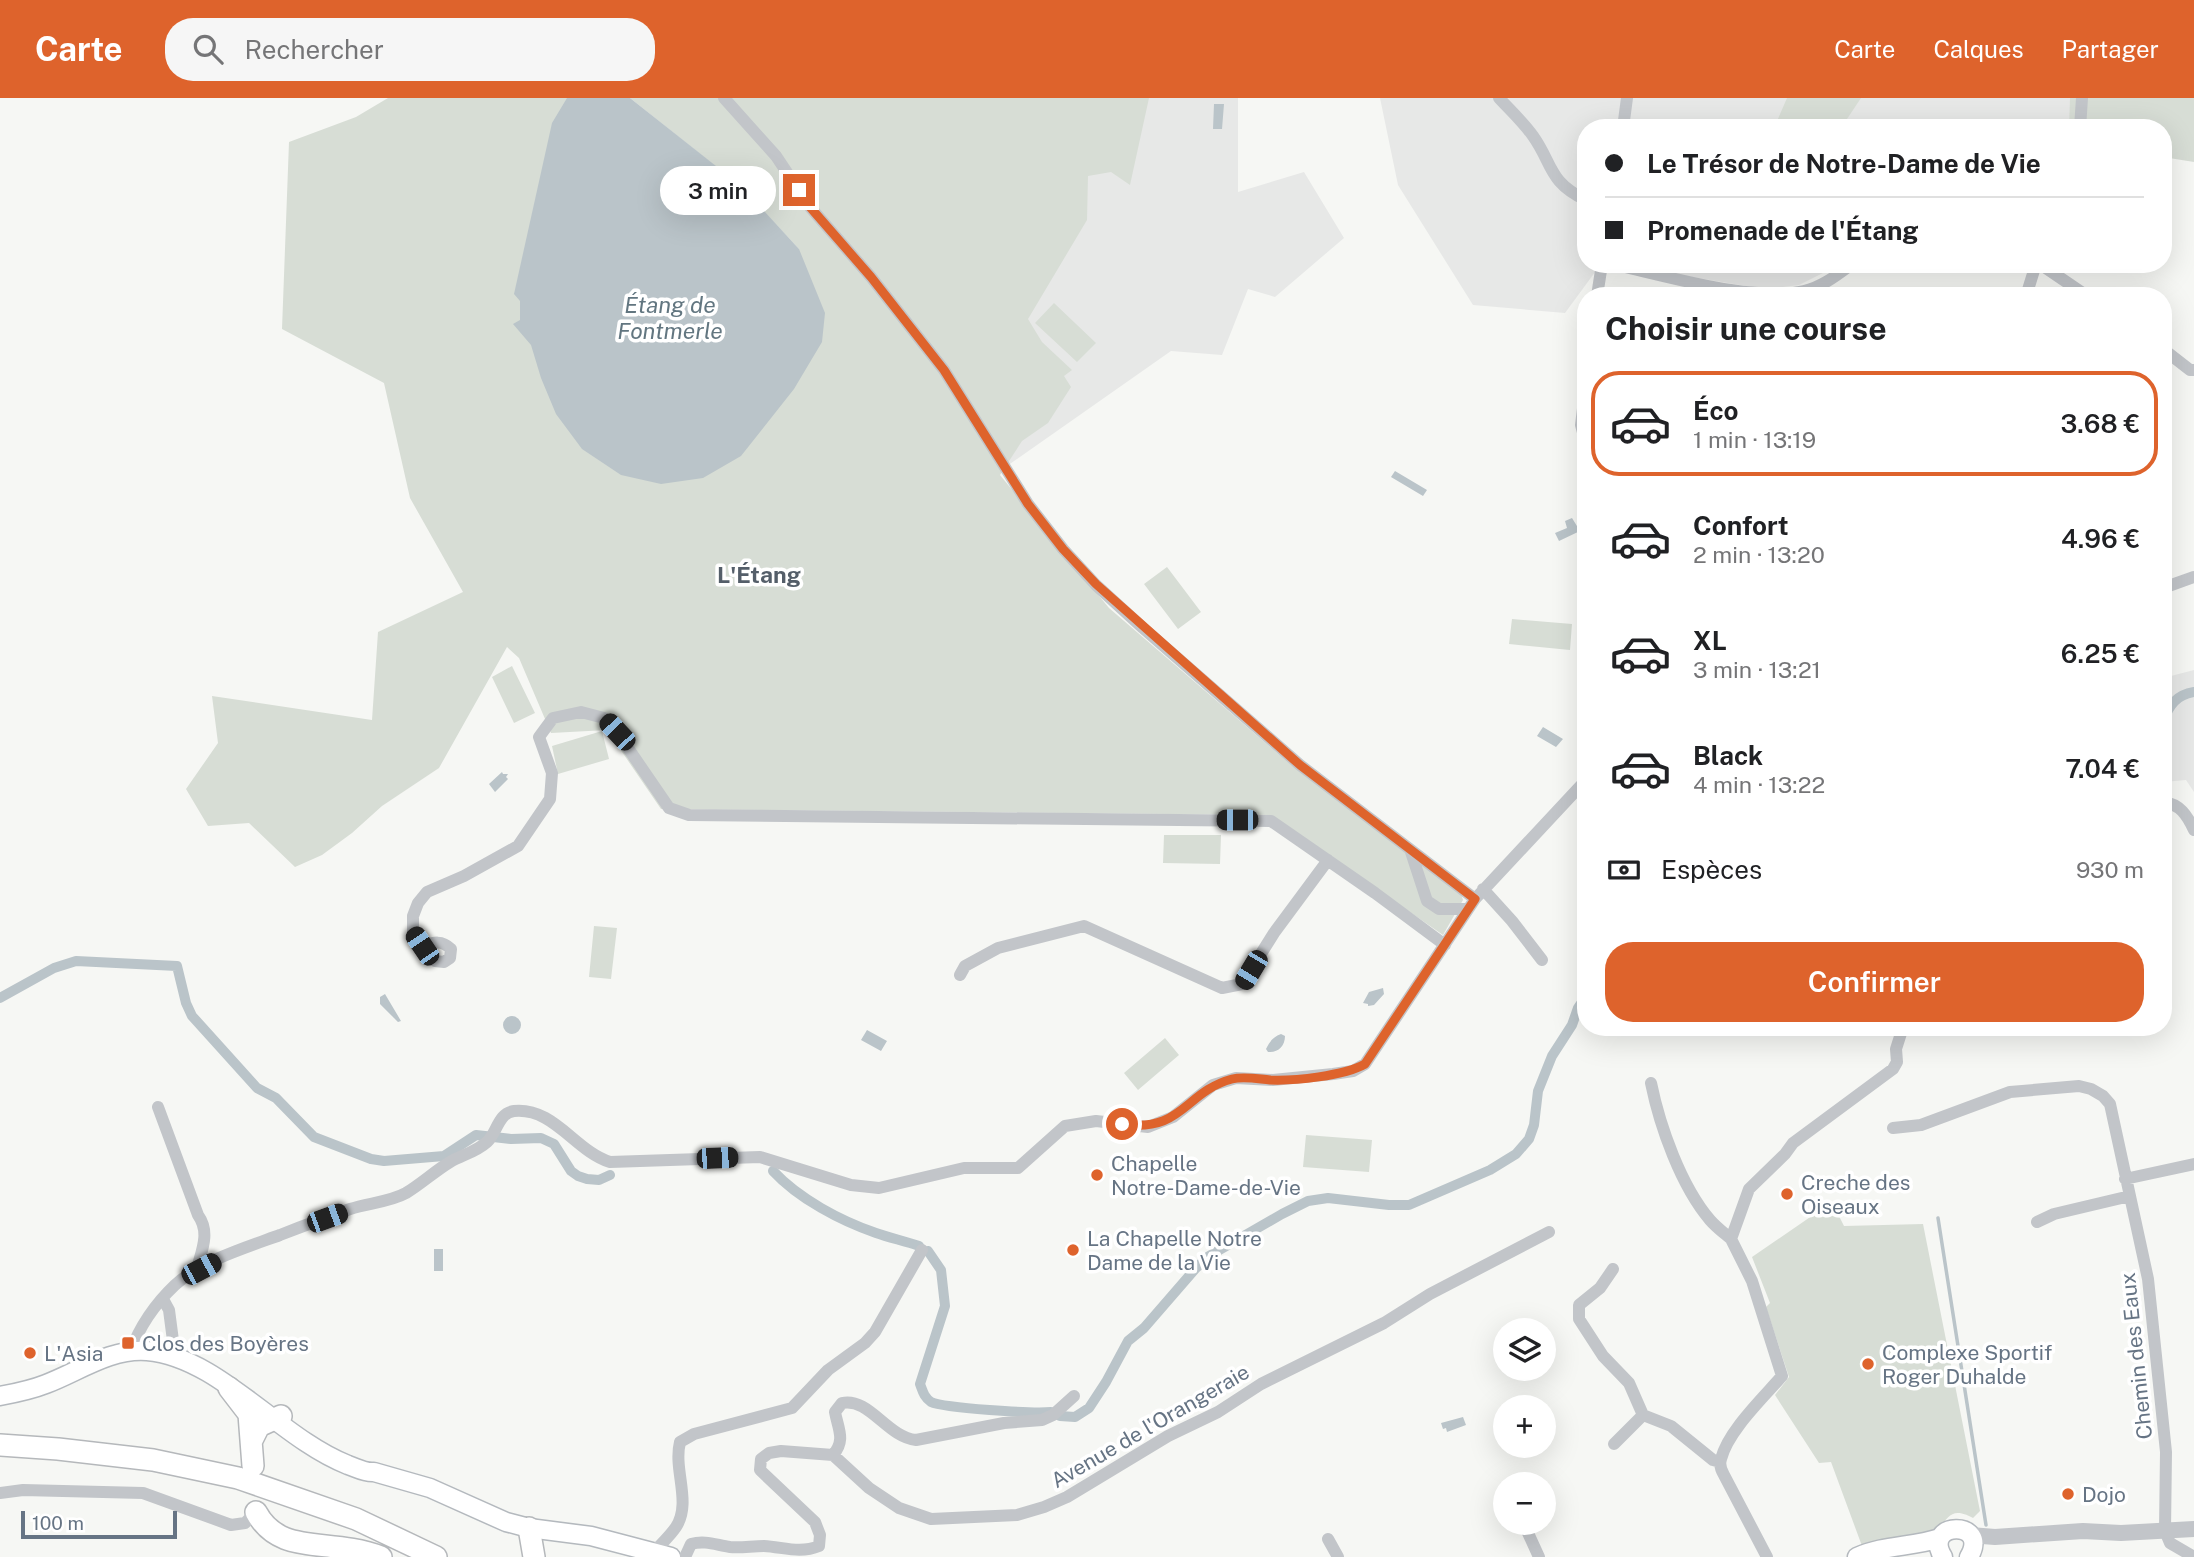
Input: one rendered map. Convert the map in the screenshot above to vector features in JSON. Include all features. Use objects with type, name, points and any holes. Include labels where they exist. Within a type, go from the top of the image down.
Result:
[{"type":"highway","points":[[229,1388],[248,1415],[253,1466]]},
{"type":"highway","points":[[252,1440],[256,1429],[276,1418]]},
{"type":"highway","points":[[0,1432],[79,1442],[227,1475],[278,1490],[356,1520],[436,1557]]},
{"type":"highway","points":[[0,1445],[153,1460]]},
{"type":"highway","points":[[0,1459],[96,1466],[219,1488],[320,1519],[405,1557]]},
{"type":"highway","points":[[256,1511],[268,1538],[285,1550],[356,1551],[381,1557]]},
{"type":"main road","points":[[0,1396],[29,1390],[133,1347]]},
{"type":"main road","points":[[0,1388],[27,1383],[99,1352],[133,1347],[174,1352],[200,1359],[276,1418]]},
{"type":"main road","points":[[174,1352],[336,1455],[369,1467],[374,1472],[430,1488],[506,1522],[536,1541],[591,1536],[663,1555]]},
{"type":"main road","points":[[1857,1557],[1881,1549],[1918,1545],[1940,1538],[1947,1531],[1956,1528],[1970,1535],[1973,1545],[1970,1556]]},
{"type":"main road","points":[[1940,1538],[1939,1548],[1943,1557]]},
{"type":"main road","points":[[1871,1557],[1915,1553],[1943,1557]]},
{"type":"street","points":[[724,98],[776,156],[810,207],[871,277],[944,370],[1028,504],[1063,549],[1096,584],[1300,765],[1475,899],[1519,929],[1542,960]]},
{"type":"street","points":[[1499,98],[1535,139],[1556,180],[1577,196]]},
{"type":"street","points":[[1624,119],[1627,98]]},
{"type":"street","points":[[2081,119],[2082,98]]},
{"type":"street","points":[[1654,273],[1720,287]]},
{"type":"street","points":[[1814,287],[1839,273]]},
{"type":"street","points":[[2052,273],[2073,287]]},
{"type":"street","points":[[2172,356],[2190,370],[2194,370]]},
{"type":"street","points":[[2172,585],[2194,577]]},
{"type":"street","points":[[422,946],[413,932],[413,916],[418,903],[427,892],[464,876],[518,846],[550,799],[552,773],[539,737],[553,718],[581,712],[604,718],[617,732],[669,808],[689,815],[1265,820],[1276,823],[1445,945]]},
{"type":"street","points":[[133,1347],[141,1328],[163,1298],[198,1270],[232,1253],[351,1209],[404,1195],[449,1162],[469,1154],[491,1136],[503,1116],[512,1111],[536,1113],[558,1126],[584,1150],[610,1163],[760,1157],[851,1185],[879,1188],[964,1168],[1018,1168],[1065,1126],[1096,1121],[1148,1127],[1173,1118],[1213,1085],[1236,1078],[1273,1080],[1353,1071],[1365,1064],[1475,899],[1577,790]]},
{"type":"street","points":[[2172,805],[2188,817],[2194,830]]},
{"type":"street","points":[[1409,849],[1427,901],[1439,909],[1475,899]]},
{"type":"street","points":[[960,975],[965,966],[998,948],[1084,926],[1222,988],[1242,985],[1274,933],[1328,860]]},
{"type":"street","points":[[1731,1239],[1749,1189],[1793,1143],[1893,1069],[1897,1062],[1896,1049],[1900,1036]]},
{"type":"street","points":[[1651,1083],[1671,1149],[1691,1191],[1710,1220],[1731,1239],[1752,1281],[1782,1376],[1736,1432],[1720,1462],[1724,1475],[1767,1557]]},
{"type":"street","name":"Chemin des Eaux","points":[[1893,1128],[1920,1125],[2010,1092],[2079,1086],[2104,1096],[2110,1104],[2148,1279],[2166,1452],[2165,1531]]},
{"type":"street","points":[[158,1107],[189,1192],[204,1223],[205,1236],[198,1270]]},
{"type":"street","points":[[2125,1179],[2194,1164]]},
{"type":"street","points":[[2038,1222],[2054,1214],[2130,1196]]},
{"type":"street","name":"Avenue de l'Orangeraie","points":[[833,1455],[869,1488],[899,1508],[931,1519],[1017,1515],[1044,1507],[1068,1497],[1168,1436],[1199,1423],[1261,1384],[1384,1323],[1430,1294],[1549,1232]]},
{"type":"street","points":[[663,1555],[677,1527],[683,1507],[677,1454],[680,1442],[694,1434],[792,1408],[828,1370],[876,1332],[922,1250]]},
{"type":"street","points":[[1613,1269],[1600,1287],[1578,1305],[1579,1319],[1603,1356],[1629,1383],[1643,1416],[1671,1426],[1713,1460],[1720,1462]]},
{"type":"street","points":[[163,1298],[169,1310],[174,1352]]},
{"type":"street","points":[[685,1557],[691,1544],[705,1542],[730,1547],[765,1546],[797,1551],[819,1546],[820,1535],[815,1522],[760,1471],[761,1459],[769,1453],[781,1451],[833,1455],[839,1447],[842,1435],[835,1412],[842,1402],[849,1401],[862,1406],[895,1434],[916,1440],[1004,1423],[1042,1420],[1056,1413],[1074,1396]]},
{"type":"street","points":[[1614,1444],[1643,1416]]},
{"type":"street","points":[[0,1493],[23,1490],[143,1493],[231,1525],[245,1523],[256,1511]]},
{"type":"street","points":[[1970,1556],[1990,1545],[2194,1529]]},
{"type":"street","points":[[1970,1535],[1994,1537],[2083,1531],[2121,1533]]},
{"type":"street","points":[[2165,1531],[2170,1543],[2194,1557]]},
{"type":"street","points":[[1529,1535],[1539,1557]]},
{"type":"street","points":[[1328,1539],[1338,1557]]},
{"type":"shaded area","points":[[388,98],[609,98],[799,249],[739,185],[630,98],[1149,98],[1130,185],[1111,172],[1088,176],[1087,220],[1028,319],[1042,342],[1072,370],[1064,376],[1071,387],[1048,423],[1022,441],[1000,475],[1109,608],[1290,764],[1461,894],[1463,900],[1443,935],[1270,815],[661,809],[607,730],[551,733],[519,658],[507,647],[439,768],[382,806],[322,855],[295,867],[249,823],[208,826],[186,789],[218,743],[212,696],[372,720],[378,632],[463,592],[410,498],[384,383],[282,329],[289,142],[356,117]]},
{"type":"shaded area","points":[[724,98],[1238,98],[1238,192],[1304,172],[1344,238],[1275,297],[1248,289],[1222,355],[1171,351],[1007,466]]},
{"type":"shaded area","points":[[1380,98],[2080,98],[2079,119],[1577,119],[1577,273],[1594,273],[1584,287],[1577,287],[1577,297],[1565,313],[1473,305],[1398,185]]},
{"type":"shaded area","points":[[1787,98],[1861,98],[1847,119],[1778,119]]},
{"type":"shaded area","points":[[2070,98],[2194,98],[2194,162],[2172,158],[2172,119],[2069,119]]},
{"type":"shaded area","points":[[1668,273],[1823,273],[1799,285],[1752,287]]},
{"type":"shaded area","points":[[1054,303],[1096,343],[1077,362],[1035,323]]},
{"type":"shaded area","points":[[1167,567],[1201,612],[1178,629],[1144,584]]},
{"type":"shaded area","points":[[1512,619],[1572,624],[1570,650],[1509,644]]},
{"type":"shaded area","points":[[512,666],[535,713],[514,723],[492,677]]},
{"type":"shaded area","points":[[2194,670],[2194,792],[2186,780],[2172,781],[2172,676]]},
{"type":"shaded area","points":[[602,731],[609,759],[558,774],[552,746]]},
{"type":"shaded area","points":[[1164,835],[1221,835],[1220,864],[1163,863]]},
{"type":"shaded area","points":[[594,926],[617,928],[611,979],[589,977]]},
{"type":"shaded area","points":[[1165,1038],[1179,1055],[1138,1090],[1124,1073]]},
{"type":"shaded area","points":[[1306,1135],[1372,1140],[1369,1172],[1303,1167]]},
{"type":"shaded area","name":"Complexe Sportif Roger Duhalde","points":[[1832,1202],[1844,1226],[1923,1224],[1980,1511],[1973,1518],[1957,1513],[1951,1515],[1934,1532],[1921,1537],[1862,1546],[1831,1462],[1819,1463],[1775,1395],[1789,1377],[1766,1307],[1770,1303],[1752,1257]]},
{"type":"water","name":"Étang de Fontmerle","points":[[567,98],[630,98],[740,185],[799,249],[825,313],[822,342],[794,389],[741,456],[703,478],[661,484],[621,475],[582,449],[556,414],[531,345],[513,324],[520,320],[520,301],[514,294],[552,123]]},
{"type":"water","points":[[1214,104],[1224,104],[1222,129],[1213,129]]},
{"type":"water","points":[[1395,471],[1427,490],[1423,496],[1391,477]]},
{"type":"water","points":[[1572,518],[1577,532],[1559,541],[1555,533],[1567,528],[1565,521]]},
{"type":"water","points":[[1543,727],[1563,739],[1556,747],[1537,736]]},
{"type":"water","points":[[502,772],[508,774],[508,779],[495,792],[489,784]]},
{"type":"water","points":[[1383,988],[1384,994],[1374,1005],[1363,1003],[1369,992]]},
{"type":"water","points":[[385,994],[401,1021],[398,1022],[380,1004],[380,997]]},
{"type":"water","points":[[512,1016],[518,1019],[521,1025],[518,1031],[512,1034],[506,1031],[503,1025],[506,1019]]},
{"type":"water","points":[[867,1030],[887,1041],[881,1051],[861,1040]]},
{"type":"water","points":[[1281,1034],[1285,1036],[1282,1046],[1278,1050],[1268,1052],[1266,1049],[1270,1042]]},
{"type":"water","points":[[434,1249],[443,1249],[443,1271],[434,1271]]},
{"type":"water","points":[[1463,1417],[1466,1425],[1447,1432],[1446,1428],[1443,1429],[1441,1423]]},
{"type":"waterway","points":[[2172,705],[2194,692]]},
{"type":"waterway","points":[[0,998],[54,968],[76,961],[177,966],[192,1016],[257,1088],[276,1098],[314,1137],[371,1159],[384,1161],[444,1156],[476,1135],[511,1139],[541,1138],[554,1144],[571,1171],[578,1176],[599,1180],[610,1175]]},
{"type":"waterway","points":[[928,1251],[941,1270],[945,1306],[920,1384],[927,1398],[931,1402],[953,1406],[1051,1412],[1075,1417],[1089,1408],[1128,1341],[1144,1328],[1209,1256],[1308,1201],[1328,1198],[1409,1205],[1490,1170],[1516,1154],[1529,1139],[1534,1125],[1538,1091],[1552,1056],[1572,1025],[1577,1011]]},
{"type":"waterway","points":[[773,1171],[795,1191],[835,1215],[876,1233],[919,1246]]},
{"type":"waterway","points":[[1938,1218],[1986,1525]]},
{"type":"place","name":"Chapelle Notre-Dame-de-Vie","points":[[1097,1175]]},
{"type":"place","name":"Creche des Oiseaux","points":[[1787,1194]]},
{"type":"place","name":"La Chapelle Notre Dame de la Vie","points":[[1073,1250]]},
{"type":"place","name":"Clos des Boyères","points":[[128,1343]]},
{"type":"place","name":"L'Asia","points":[[30,1353]]},
{"type":"place","name":"Complexe Sportif Roger Duhalde","points":[[1868,1364]]},
{"type":"place","name":"Dojo","points":[[2068,1494]]},
{"type":"district","name":"L'Étang","points":[[759,574]]},
{"type":"route","points":[[799,190],[944,370],[1007,466],[1028,504],[1063,549],[1096,584],[1300,765],[1475,899],[1365,1064],[1353,1071],[1333,1074],[1273,1080],[1236,1078],[1213,1085],[1173,1118],[1148,1127],[1122,1124]]}]
